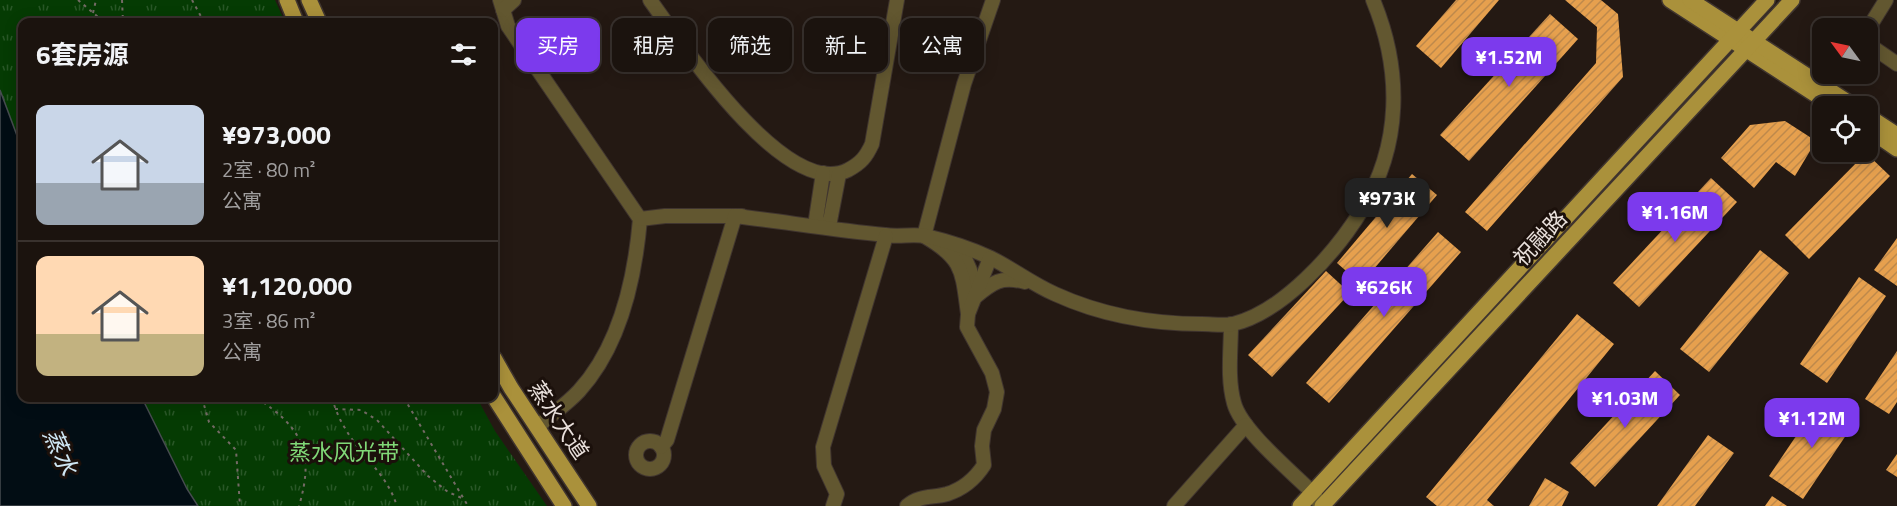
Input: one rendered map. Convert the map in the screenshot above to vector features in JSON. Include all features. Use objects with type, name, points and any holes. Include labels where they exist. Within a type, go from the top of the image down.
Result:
[{"type":"main road","points":[[287,0],[295,18]]},
{"type":"main road","points":[[309,0],[317,18]]},
{"type":"main road","points":[[1670,0],[1735,35]]},
{"type":"main road","points":[[1690,0],[1819,96]]},
{"type":"main road","name":"祝融路","points":[[1324,502],[1767,0]]},
{"type":"main road","name":"祝融路","points":[[1300,506],[1324,502],[1792,0]]},
{"type":"main road","points":[[1750,45],[1837,96]]},
{"type":"main road","points":[[1878,123],[1897,135]]},
{"type":"main road","points":[[1878,136],[1897,148]]},
{"type":"main road","name":"蒸水大道","points":[[498,364],[589,506]]},
{"type":"main road","name":"蒸水大道","points":[[497,402],[564,506]]},
{"type":"street","points":[[514,0],[501,5],[508,26],[640,219],[634,260],[615,335],[601,363],[578,392],[537,427]]},
{"type":"street","points":[[650,0],[704,76],[753,129],[779,152],[797,164],[823,173],[839,174],[866,158],[872,144],[897,0]]},
{"type":"street","points":[[924,236],[964,84],[993,0]]},
{"type":"street","points":[[640,219],[665,216],[779,216],[822,222],[886,236],[924,236],[990,258],[1056,295],[1119,316],[1173,324],[1232,324],[1273,305],[1306,278],[1332,253],[1370,197],[1384,161],[1393,122],[1395,86],[1389,47],[1373,0]]},
{"type":"street","points":[[1875,18],[1886,0]]},
{"type":"street","points":[[1878,51],[1897,64]]},
{"type":"street","points":[[822,222],[823,173]]},
{"type":"street","points":[[822,222],[839,174]]},
{"type":"street","points":[[661,447],[666,440],[735,216]]},
{"type":"street","points":[[833,506],[837,494],[824,466],[823,447],[886,236]]},
{"type":"street","points":[[924,236],[944,248],[959,268],[964,282],[968,314]]},
{"type":"street","points":[[907,506],[926,496],[947,494],[964,486],[978,476],[984,465],[982,446],[984,430],[994,410],[997,392],[992,373],[967,327],[972,280],[960,247]]},
{"type":"street","points":[[968,314],[990,258]]},
{"type":"street","points":[[974,299],[999,280],[1011,279],[1036,285]]},
{"type":"street","points":[[1232,324],[1230,387],[1234,406],[1246,425],[1324,502]]},
{"type":"street","points":[[1173,506],[1246,425]]},
{"type":"path","points":[[78,0],[99,18]]},
{"type":"path","points":[[93,13],[96,0]]},
{"type":"path","points":[[122,0],[123,18]]},
{"type":"path","points":[[192,0],[202,18]]},
{"type":"path","points":[[203,402],[209,422],[236,450],[240,506]]},
{"type":"path","points":[[262,402],[285,419],[298,435],[305,451],[303,491],[299,506]]},
{"type":"path","points":[[333,402],[345,429],[379,470],[394,495],[397,506]]},
{"type":"path","points":[[406,402],[468,506]]},
{"type":"path","points":[[335,409],[361,410],[376,420],[428,476],[448,492],[464,499]]},
{"type":"green space","points":[[0,0],[275,0],[283,18],[18,18],[18,138],[0,90]]},
{"type":"green space","name":"蒸水风光带","points":[[144,402],[479,402],[495,431],[547,506],[198,506],[187,489]]},
{"type":"water","name":"蒸水","points":[[0,90],[18,138],[18,402],[144,402],[187,489],[198,506],[0,506]]},
{"type":"building","points":[[1456,0],[1499,0],[1441,68],[1416,46]]},
{"type":"building","points":[[1565,0],[1601,0],[1618,14],[1623,77],[1487,231],[1465,212],[1596,63],[1597,27]]},
{"type":"building","points":[[1550,14],[1578,39],[1469,161],[1440,135]]},
{"type":"building","points":[[1785,121],[1812,138],[1812,148],[1795,176],[1776,162],[1754,188],[1721,158],[1750,125]]},
{"type":"building","points":[[1857,162],[1875,162],[1890,176],[1809,259],[1785,235]]},
{"type":"building","points":[[1412,174],[1437,195],[1361,284],[1337,263]]},
{"type":"building","points":[[1711,178],[1737,202],[1639,307],[1613,283]]},
{"type":"building","points":[[1438,232],[1461,252],[1329,403],[1306,383]]},
{"type":"building","points":[[1897,238],[1897,286],[1874,270]]},
{"type":"building","points":[[1760,250],[1789,273],[1709,372],[1680,349]]},
{"type":"building","points":[[1326,271],[1350,293],[1272,377],[1248,355]]},
{"type":"building","points":[[1859,277],[1886,296],[1827,383],[1800,364]]},
{"type":"building","points":[[1577,314],[1614,344],[1487,500],[1494,506],[1437,506],[1426,497]]},
{"type":"building","points":[[1897,351],[1897,402],[1889,414],[1865,399]]},
{"type":"building","points":[[1655,371],[1680,395],[1595,487],[1570,463]]},
{"type":"building","points":[[1821,399],[1855,422],[1803,499],[1769,476]]},
{"type":"building","points":[[1708,435],[1734,453],[1695,506],[1657,506]]},
{"type":"building","points":[[1897,454],[1897,477],[1886,470]]},
{"type":"building","points":[[1545,478],[1569,492],[1562,506],[1529,506]]},
{"type":"building","points":[[1772,496],[1787,506],[1765,506]]}]
